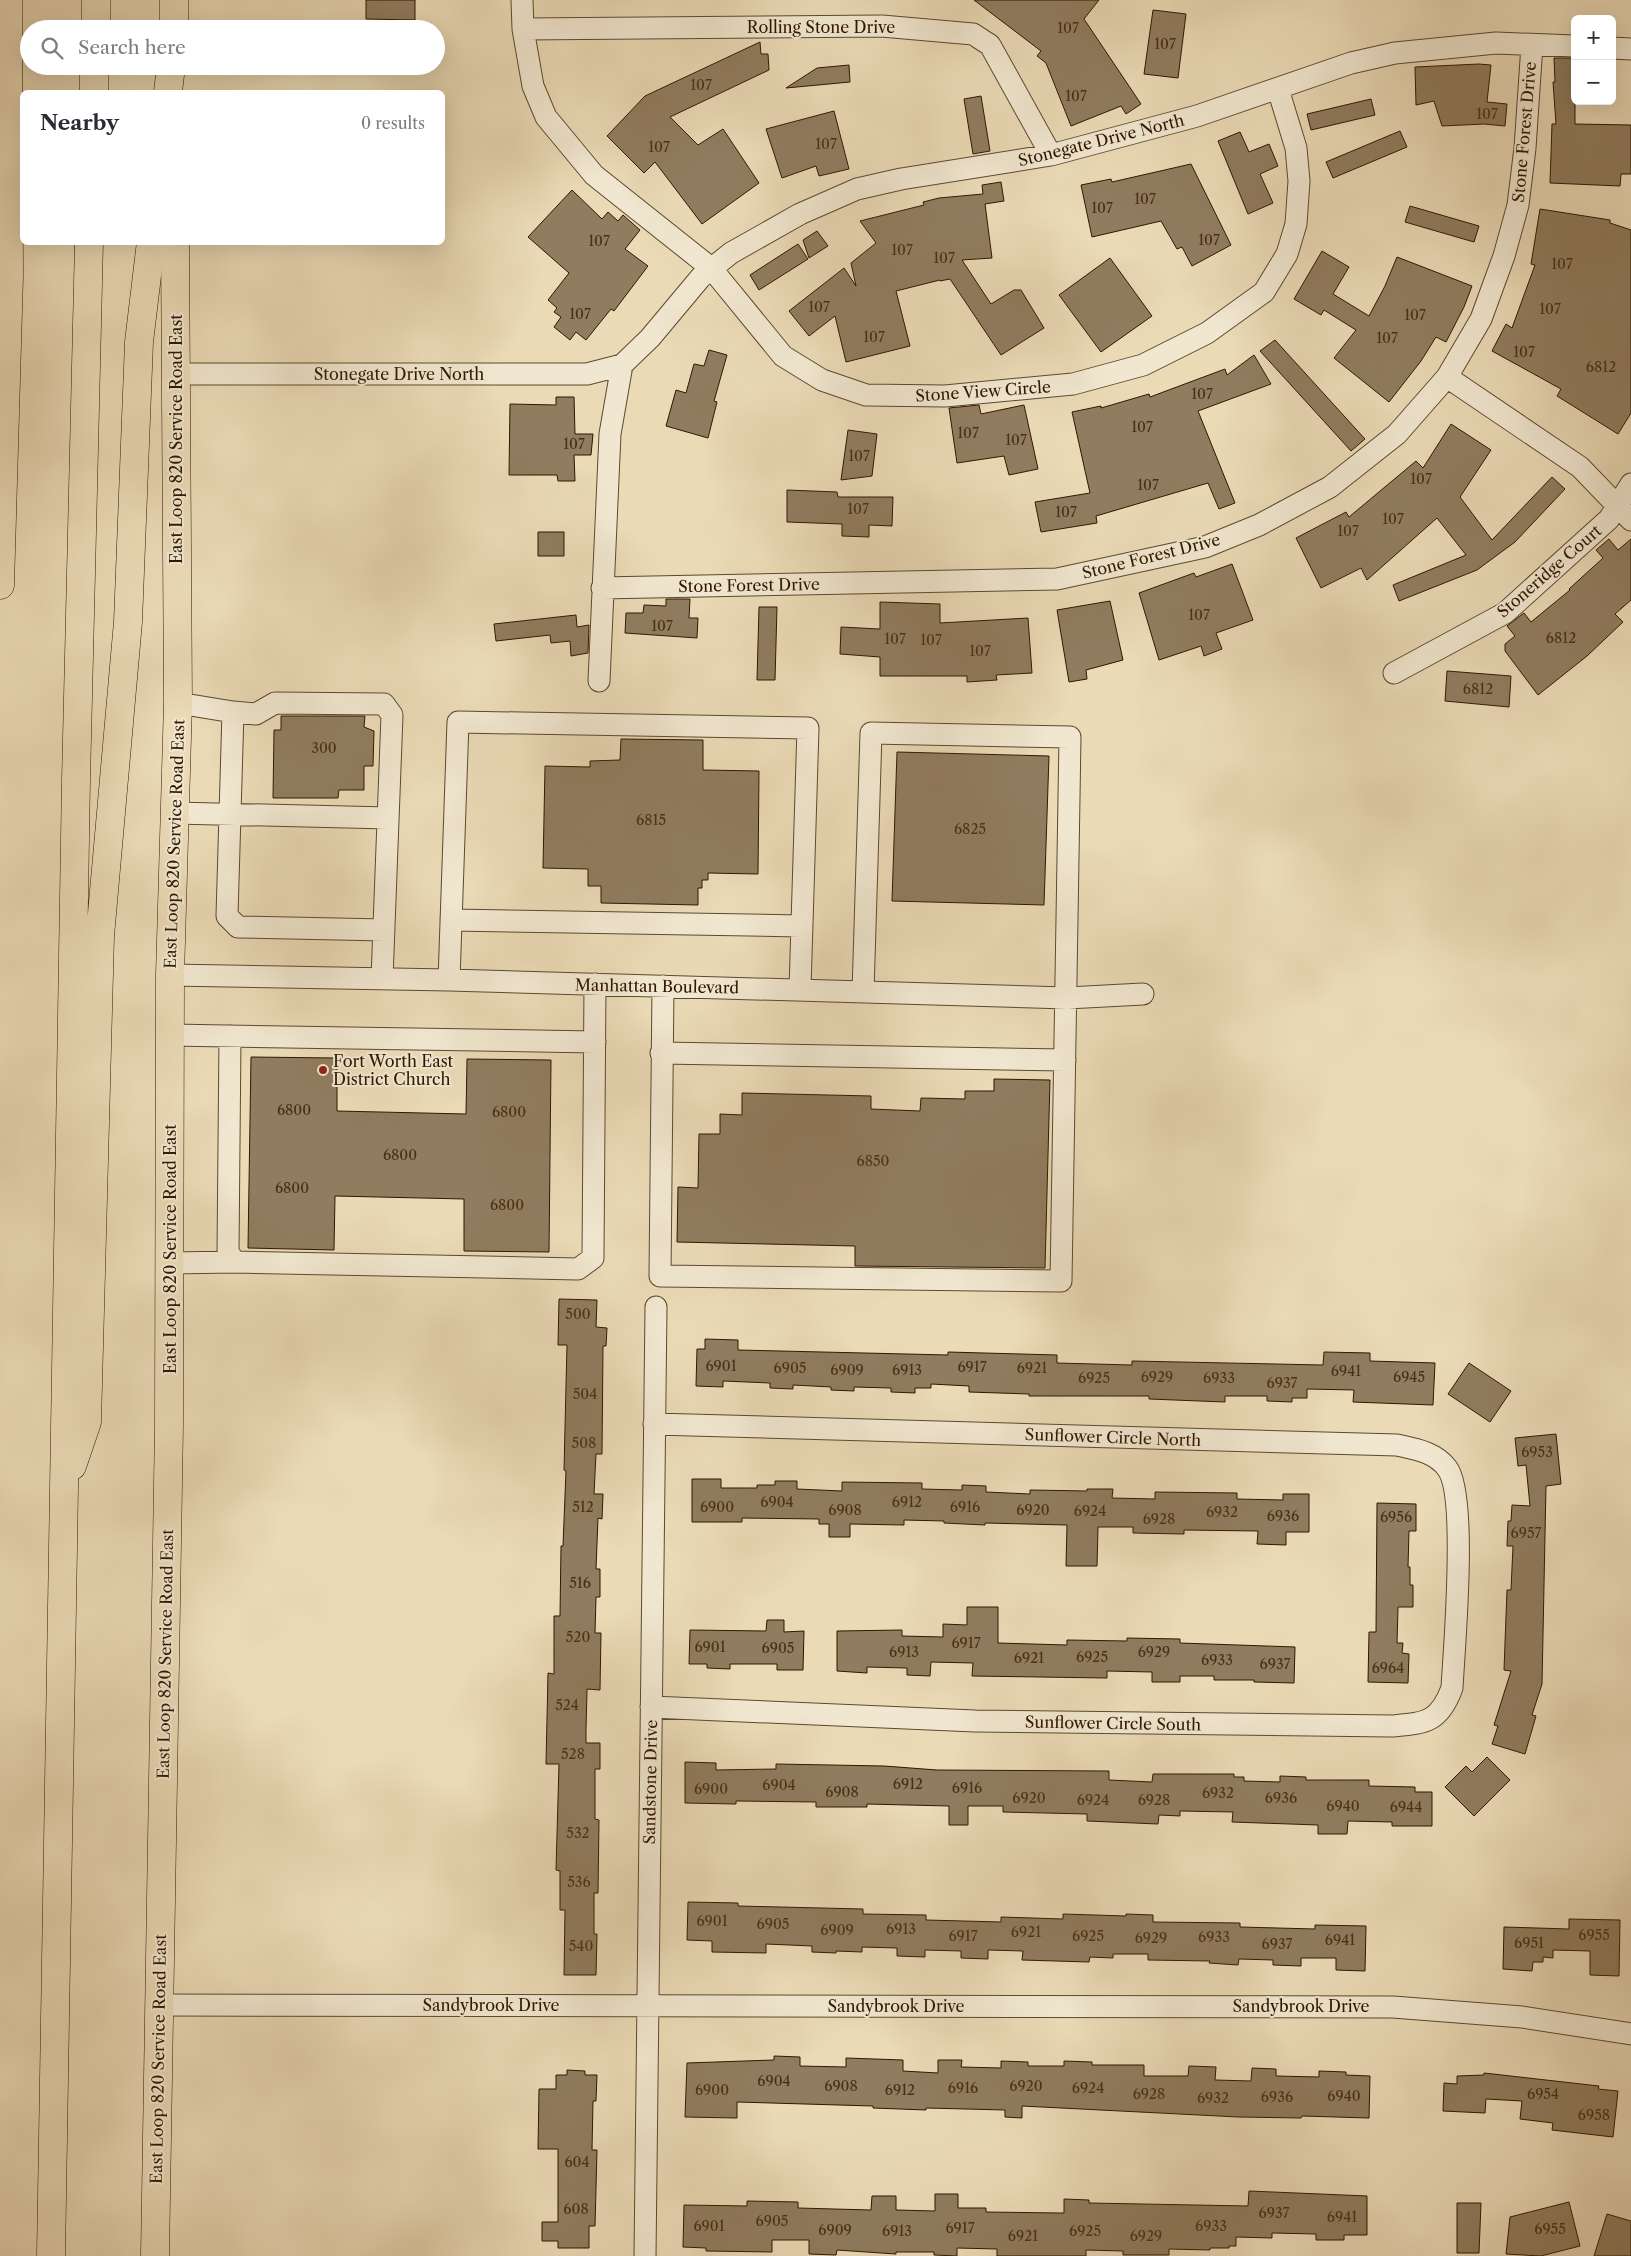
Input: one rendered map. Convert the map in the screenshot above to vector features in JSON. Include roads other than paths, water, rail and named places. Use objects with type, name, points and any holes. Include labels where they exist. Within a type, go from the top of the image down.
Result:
[{"type":"main road","points":[[0,585],[9,276],[8,0]]},
{"type":"main road","points":[[96,0],[96,20]]},
{"type":"main road","points":[[174,0],[174,20]]},
{"type":"main road","points":[[94,75],[94,90]]},
{"type":"main road","points":[[168,90],[171,75]]},
{"type":"main road","points":[[173,75],[174,90]]},
{"type":"main road","points":[[51,2256],[52,2090],[76,780],[90,245]]},
{"type":"main road","points":[[64,1491],[87,1422],[100,936],[128,622],[139,342],[151,245]]},
{"type":"main road","name":"East Loop 820 Service Road East","points":[[155,2256],[169,1435],[170,975],[178,703],[175,245]]},
{"type":"main road","points":[[52,2090],[67,2256]]},
{"type":"street","name":"Stone View Circle","points":[[522,0],[523,29],[533,86],[546,117],[594,175],[711,268],[783,356],[822,380],[866,395],[945,396],[1073,384],[1143,365],[1207,333],[1264,292],[1287,254],[1296,224],[1299,180],[1296,148],[1278,89]]},
{"type":"street","name":"Rolling Stone Drive","points":[[523,29],[882,26],[973,34],[990,45],[1050,155]]},
{"type":"street","name":"Stonegate Drive North","points":[[176,374],[587,374],[622,364],[650,338],[701,276],[731,253],[800,214],[857,189],[902,179],[1050,155],[1197,116],[1352,63],[1395,53],[1496,43],[1571,46]]},
{"type":"street","name":"Stone Forest Drive","points":[[602,588],[1057,579],[1205,547],[1259,525],[1330,487],[1397,434],[1447,377],[1481,319],[1504,256],[1515,213],[1525,148],[1532,45]]},
{"type":"street","points":[[1616,48],[1631,49]]},
{"type":"street","points":[[599,681],[610,434],[622,364]]},
{"type":"street","points":[[1447,377],[1580,467],[1625,512]]},
{"type":"street","name":"Stoneridge Court","points":[[1394,673],[1505,613],[1610,519],[1625,512],[1631,484]]},
{"type":"street","points":[[178,703],[256,714],[274,703],[384,704],[392,715],[382,979]]},
{"type":"street","points":[[233,712],[227,916],[238,927],[384,930]]},
{"type":"street","points":[[449,980],[458,722],[808,728],[800,989]]},
{"type":"street","points":[[663,986],[660,1276],[1061,1281],[1070,737],[871,732],[863,992]]},
{"type":"street","points":[[174,813],[388,818]]},
{"type":"street","points":[[451,920],[802,926]]},
{"type":"street","name":"Manhattan Boulevard","points":[[170,975],[800,989],[1066,998],[1144,994]]},
{"type":"street","points":[[170,1263],[235,1262],[578,1269],[594,1258],[595,984]]},
{"type":"street","points":[[170,1035],[595,1042]]},
{"type":"street","points":[[230,1036],[228,1252],[235,1262]]},
{"type":"street","points":[[661,1053],[1065,1060]]},
{"type":"street","name":"Sandstone Drive","points":[[645,2256],[656,1307]]},
{"type":"street","name":"Sunflower Circle North","points":[[654,1424],[1397,1445],[1420,1450],[1437,1458],[1449,1470],[1457,1502],[1458,1584]]},
{"type":"street","name":"Sunflower Circle South","points":[[651,1707],[975,1721],[1392,1726],[1422,1724],[1436,1715],[1446,1705],[1452,1688],[1458,1584]]},
{"type":"street","name":"Sandybrook Drive","points":[[160,2006],[1392,2007],[1522,2017],[1631,2034]]},
{"type":"place","name":"Fort Worth East District Church","points":[[323,1070]]}]
